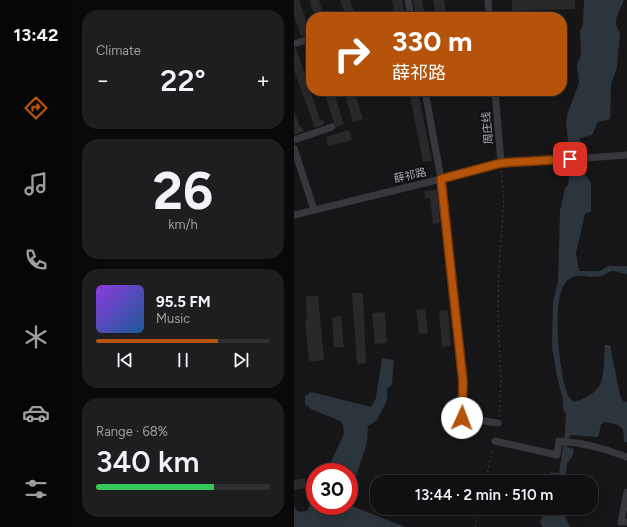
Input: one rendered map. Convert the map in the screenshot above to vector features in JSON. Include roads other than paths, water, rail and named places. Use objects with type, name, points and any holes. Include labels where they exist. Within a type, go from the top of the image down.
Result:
[{"type":"street","points":[[408,0],[410,12]]},
{"type":"street","points":[[488,0],[489,12]]},
{"type":"street","points":[[294,44],[306,40]]},
{"type":"street","points":[[426,96],[441,179],[463,382],[462,418],[498,423]]},
{"type":"street","name":"周庄线","points":[[495,96],[501,163]]},
{"type":"street","points":[[294,140],[332,128]]},
{"type":"street","points":[[294,148],[314,210]]},
{"type":"street","name":"薛祁路","points":[[294,215],[501,163],[627,155]]},
{"type":"street","points":[[495,441],[557,455],[559,441],[586,444],[606,449],[627,457]]},
{"type":"street","points":[[624,524],[627,492]]}]
